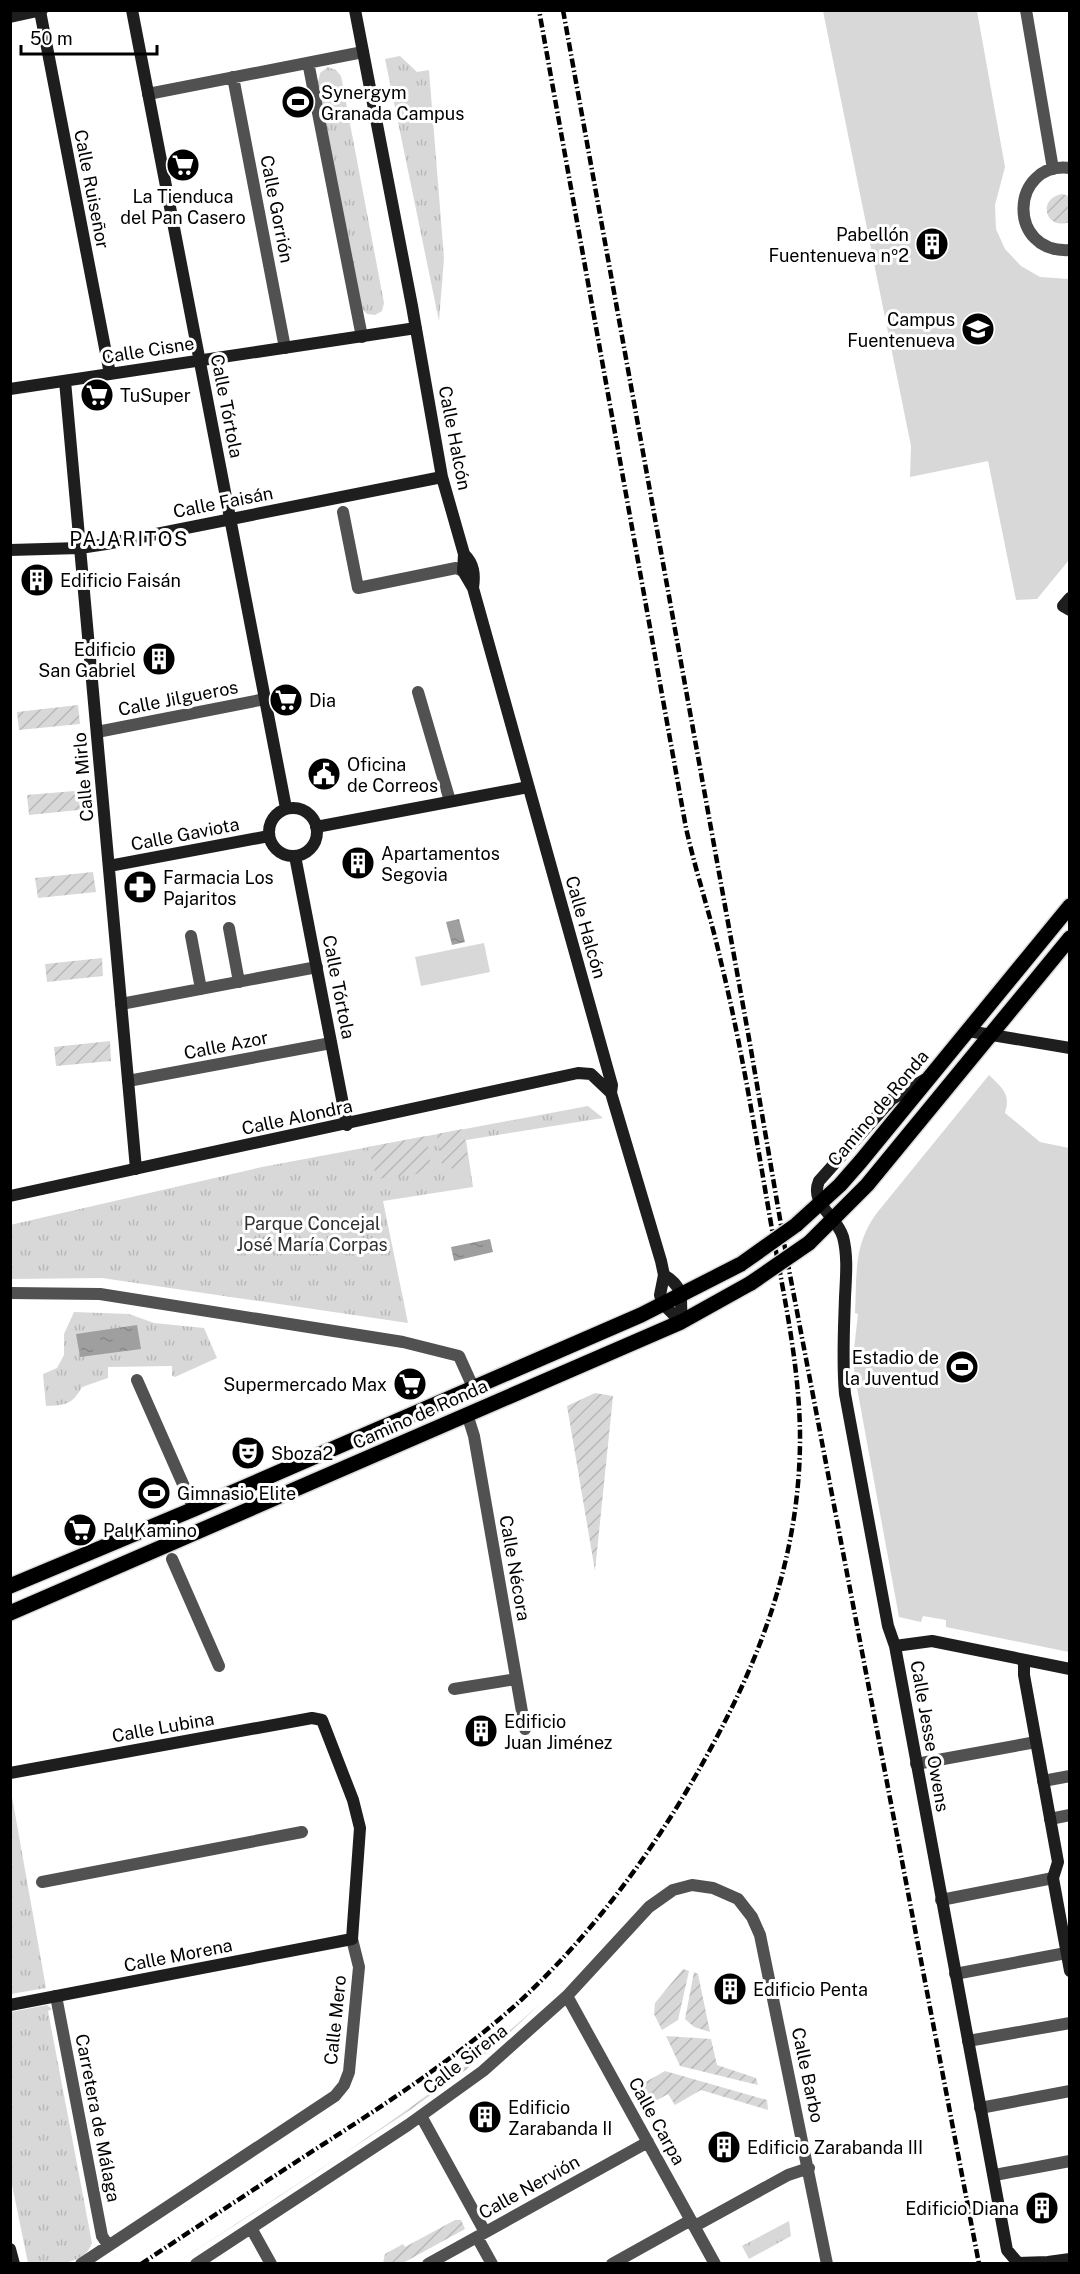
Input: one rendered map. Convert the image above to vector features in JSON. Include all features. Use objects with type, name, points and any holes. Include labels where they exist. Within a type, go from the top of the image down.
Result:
[{"type":"main road","name":"Camino de Ronda","points":[[10,1586],[473,1388],[681,1296],[741,1264],[796,1225],[847,1177],[1070,906]]},
{"type":"main road","name":"Camino de Ronda","points":[[10,1613],[681,1322],[751,1283],[809,1242],[867,1185],[1070,938]]},
{"type":"street","name":"Calle Tórtola","points":[[132,10],[286,808]]},
{"type":"street","name":"Calle Halcón","points":[[355,10],[442,477],[464,554],[463,571],[473,588],[612,1085],[611,1093],[654,1235],[664,1275],[660,1295],[663,1304]]},
{"type":"street","points":[[1026,10],[1053,169]]},
{"type":"street","points":[[10,17],[41,11]]},
{"type":"street","name":"Calle Ruiseñor","points":[[41,11],[110,374]]},
{"type":"street","points":[[148,94],[309,65],[363,52]]},
{"type":"street","points":[[309,65],[362,336]]},
{"type":"street","name":"Calle Gorrión","points":[[233,77],[285,348]]},
{"type":"street","points":[[1070,168],[1053,169],[1041,174],[1028,188],[1022,206],[1023,219],[1037,240],[1048,247],[1070,250]]},
{"type":"street","name":"Calle Cisne","points":[[10,389],[416,328]]},
{"type":"street","name":"Calle Mirlo","points":[[65,381],[136,1169]]},
{"type":"street","name":"Calle Faisán","points":[[10,550],[80,548],[442,477]]},
{"type":"street","points":[[343,512],[358,588],[456,568],[463,571]]},
{"type":"street","name":"Calle Halcón","points":[[464,554],[471,561],[475,577],[473,588]]},
{"type":"street","points":[[418,692],[450,801]]},
{"type":"street","name":"Calle Jilgueros","points":[[97,732],[266,699]]},
{"type":"street","points":[[316,827],[528,787]]},
{"type":"street","points":[[286,808],[300,808],[306,811],[311,815],[316,827],[316,840],[312,846],[302,854],[295,856],[281,853],[271,843],[269,836],[270,822],[286,808]]},
{"type":"street","name":"Calle Gaviota","points":[[109,866],[269,836]]},
{"type":"street","name":"Calle Tórtola","points":[[295,856],[347,1125]]},
{"type":"street","points":[[229,928],[239,982]]},
{"type":"street","points":[[191,936],[201,989]]},
{"type":"street","points":[[121,1004],[317,967]]},
{"type":"street","points":[[968,1031],[1070,1047]]},
{"type":"street","name":"Calle Azor","points":[[128,1082],[331,1044]]},
{"type":"street","points":[[603,1054],[591,1074],[611,1093]]},
{"type":"street","name":"Calle Alondra","points":[[10,1196],[347,1125],[578,1073],[591,1074]]},
{"type":"street","points":[[820,1204],[834,1219]]},
{"type":"street","name":"Calle Jesse Owens","points":[[834,1219],[843,1240],[846,1266],[842,1364],[845,1394],[884,1608],[895,1646],[1007,2250],[1018,2263],[1048,2263]]},
{"type":"street","name":"Calle Halcón","points":[[664,1275],[675,1281],[681,1296]]},
{"type":"street","points":[[10,1293],[100,1294],[403,1342],[459,1356],[473,1388]]},
{"type":"street","points":[[681,1296],[681,1322]]},
{"type":"street","points":[[663,1304],[681,1322]]},
{"type":"street","points":[[136,1380],[194,1509]]},
{"type":"street","name":"Calle Nécora","points":[[467,1414],[474,1436],[525,1729]]},
{"type":"street","points":[[172,1559],[219,1666]]},
{"type":"street","points":[[895,1646],[932,1641],[1070,1669]]},
{"type":"street","points":[[1024,1660],[1023,1669],[1058,1862],[1053,1878],[1070,1971]]},
{"type":"street","points":[[454,1689],[516,1679]]},
{"type":"street","name":"Calle Lubina","points":[[10,1773],[312,1718],[322,1720]]},
{"type":"street","name":"Calle Mero","points":[[81,2264],[335,2096],[344,2085],[349,2072],[359,1967],[352,1939],[360,1828],[353,1800],[322,1720]]},
{"type":"street","points":[[916,1764],[1036,1742]]},
{"type":"street","points":[[1043,1781],[1070,1776]]},
{"type":"street","points":[[1050,1818],[1070,1815]]},
{"type":"street","points":[[42,1882],[302,1832]]},
{"type":"street","points":[[941,1900],[1053,1878]]},
{"type":"street","name":"Calle Sirena","points":[[196,2264],[421,2116],[483,2071],[567,1996],[649,1907],[673,1890],[692,1885],[713,1888],[738,1899]]},
{"type":"street","name":"Calle Barbo","points":[[738,1899],[752,1917],[760,1935],[827,2264]]},
{"type":"street","name":"Calle Morena","points":[[10,2005],[352,1939]]},
{"type":"street","points":[[955,1974],[1066,1953]]},
{"type":"street","name":"Carretera de Málaga","points":[[56,1996],[102,2236],[108,2245]]},
{"type":"street","name":"Calle Carpa","points":[[567,1996],[715,2264]]},
{"type":"street","points":[[968,2041],[1070,2022]]},
{"type":"street","points":[[980,2108],[1070,2091]]},
{"type":"street","points":[[421,2116],[481,2234],[492,2264]]},
{"type":"street","name":"Calle Nervión","points":[[428,2264],[648,2142]]},
{"type":"street","points":[[1000,2174],[1070,2161]]},
{"type":"street","points":[[612,2264],[782,2178],[809,2168]]},
{"type":"street","points":[[251,2228],[270,2264]]},
{"type":"street","points":[[10,2249],[14,2264]]},
{"type":"street","points":[[1048,2263],[1070,2259]]},
{"type":"green space","name":"Campus Fuentenueva","points":[[823,11],[977,11],[1005,167],[995,205],[996,229],[1005,249],[1021,266],[1040,277],[1069,279],[1069,560],[1037,599],[1016,600],[988,461],[910,477],[911,446]]},
{"type":"green space","points":[[400,56],[417,72],[429,70],[444,258],[439,321],[385,59]]},
{"type":"green space","points":[[328,67],[336,70],[341,76],[384,303],[382,311],[375,315],[367,314],[361,308],[318,82],[320,73]]},
{"type":"green space","points":[[1062,194],[1069,196],[1070,222],[1062,224],[1050,218],[1047,207],[1054,197]]},
{"type":"green space","points":[[78,705],[80,724],[19,730],[17,712]]},
{"type":"green space","points":[[86,790],[88,809],[29,815],[27,795]]},
{"type":"green space","points":[[93,872],[96,892],[38,898],[35,878]]},
{"type":"green space","points":[[484,943],[490,972],[421,986],[415,957]]},
{"type":"green space","points":[[102,958],[103,976],[47,982],[45,964]]},
{"type":"green space","points":[[110,1041],[111,1061],[56,1066],[54,1047]]},
{"type":"green space","name":"Estadio de la Juventud","points":[[989,1075],[1004,1091],[1007,1100],[1005,1113],[1040,1142],[1069,1148],[1069,1652],[946,1627],[946,1620],[923,1616],[921,1622],[899,1617],[855,1377],[853,1358],[858,1314],[855,1313],[856,1273],[863,1238],[876,1214]]},
{"type":"green space","name":"Parque Concejal José María Corpas","points":[[588,1106],[603,1118],[466,1140],[473,1187],[383,1201],[408,1323],[102,1278],[11,1279],[10,1225],[262,1167]]},
{"type":"green space","points":[[463,1129],[469,1165],[443,1170],[437,1134]]},
{"type":"green space","points":[[426,1136],[432,1172],[377,1179],[368,1147]]},
{"type":"green space","points":[[74,1312],[129,1314],[154,1323],[204,1328],[217,1358],[175,1377],[172,1376],[172,1366],[108,1367],[108,1378],[82,1387],[67,1403],[46,1406],[43,1374],[57,1368],[64,1355],[64,1334]]},
{"type":"green space","points":[[595,1393],[613,1396],[595,1571],[567,1406]]},
{"type":"green space","points":[[11,1791],[46,1988],[10,1994]]},
{"type":"green space","points":[[683,1969],[689,1971],[678,2020],[662,2030],[654,2014],[655,2003]]},
{"type":"green space","points":[[694,1972],[698,1974],[710,2032],[694,2027],[685,2019]]},
{"type":"green space","points":[[541,2003],[500,2042],[463,2072],[342,2155],[455,2074]]},
{"type":"green space","points":[[47,2005],[52,2009],[48,2011],[92,2243],[81,2257],[55,2264],[28,2263],[11,2180],[11,2012]]},
{"type":"green space","points":[[666,2036],[711,2039],[717,2065],[756,2078],[758,2085],[680,2066]]},
{"type":"green space","points":[[665,2071],[767,2100],[768,2110],[701,2090],[675,2105],[668,2094],[652,2103],[642,2084]]},
{"type":"green space","points":[[455,2220],[461,2220],[465,2229],[403,2263],[383,2263],[385,2254],[403,2244],[405,2247]]},
{"type":"green space","points":[[789,2221],[791,2236],[749,2259],[742,2246]]},
{"type":"water","points":[[459,919],[465,942],[452,945],[446,922]]},
{"type":"water","points":[[490,1239],[493,1252],[454,1261],[451,1247]]},
{"type":"water","points":[[137,1325],[141,1349],[80,1357],[76,1334]]},
{"type":"railway","points":[[141,2264],[424,2077],[519,2002],[578,1941],[631,1875],[678,1805],[738,1696],[779,1587],[795,1512],[800,1433],[794,1358],[787,1309],[736,1030],[717,945],[686,828],[539,10]]},
{"type":"railway","points":[[563,10],[786,1254],[979,2264]]},
{"type":"place","name":"Synergym Granada Campus","points":[[298,102]]},
{"type":"place","name":"La Tienduca del Pan Casero","points":[[183,165]]},
{"type":"place","name":"Pabellón Fuentenueva nº2","points":[[932,244]]},
{"type":"place","name":"Campus Fuentenueva","points":[[978,329]]},
{"type":"place","name":"TuSuper","points":[[97,395]]},
{"type":"place","name":"Edificio Faisán","points":[[37,580]]},
{"type":"place","name":"Edificio San Gabriel","points":[[159,659]]},
{"type":"place","name":"Dia","points":[[286,700]]},
{"type":"place","name":"Oficina de Correos","points":[[324,774]]},
{"type":"place","name":"Apartamentos Segovia","points":[[358,863]]},
{"type":"place","name":"Farmacia Los Pajaritos","points":[[140,887]]},
{"type":"place","name":"Estadio de la Juventud","points":[[962,1367]]},
{"type":"place","name":"Supermercado Max","points":[[410,1384]]},
{"type":"place","name":"Sboza2","points":[[248,1453]]},
{"type":"place","name":"Gimnasio Elite","points":[[154,1493]]},
{"type":"place","name":"Pal Kamino","points":[[80,1530]]},
{"type":"place","name":"Edificio Juan Jiménez","points":[[481,1731]]},
{"type":"place","name":"Edificio Penta","points":[[730,1989]]},
{"type":"place","name":"Edificio Zarabanda II","points":[[485,2117]]},
{"type":"place","name":"Edificio Zarabanda III","points":[[724,2147]]},
{"type":"place","name":"Edificio Diana","points":[[1042,2208]]},
{"type":"district","name":"PAJARITOS","points":[[129,539]]}]
